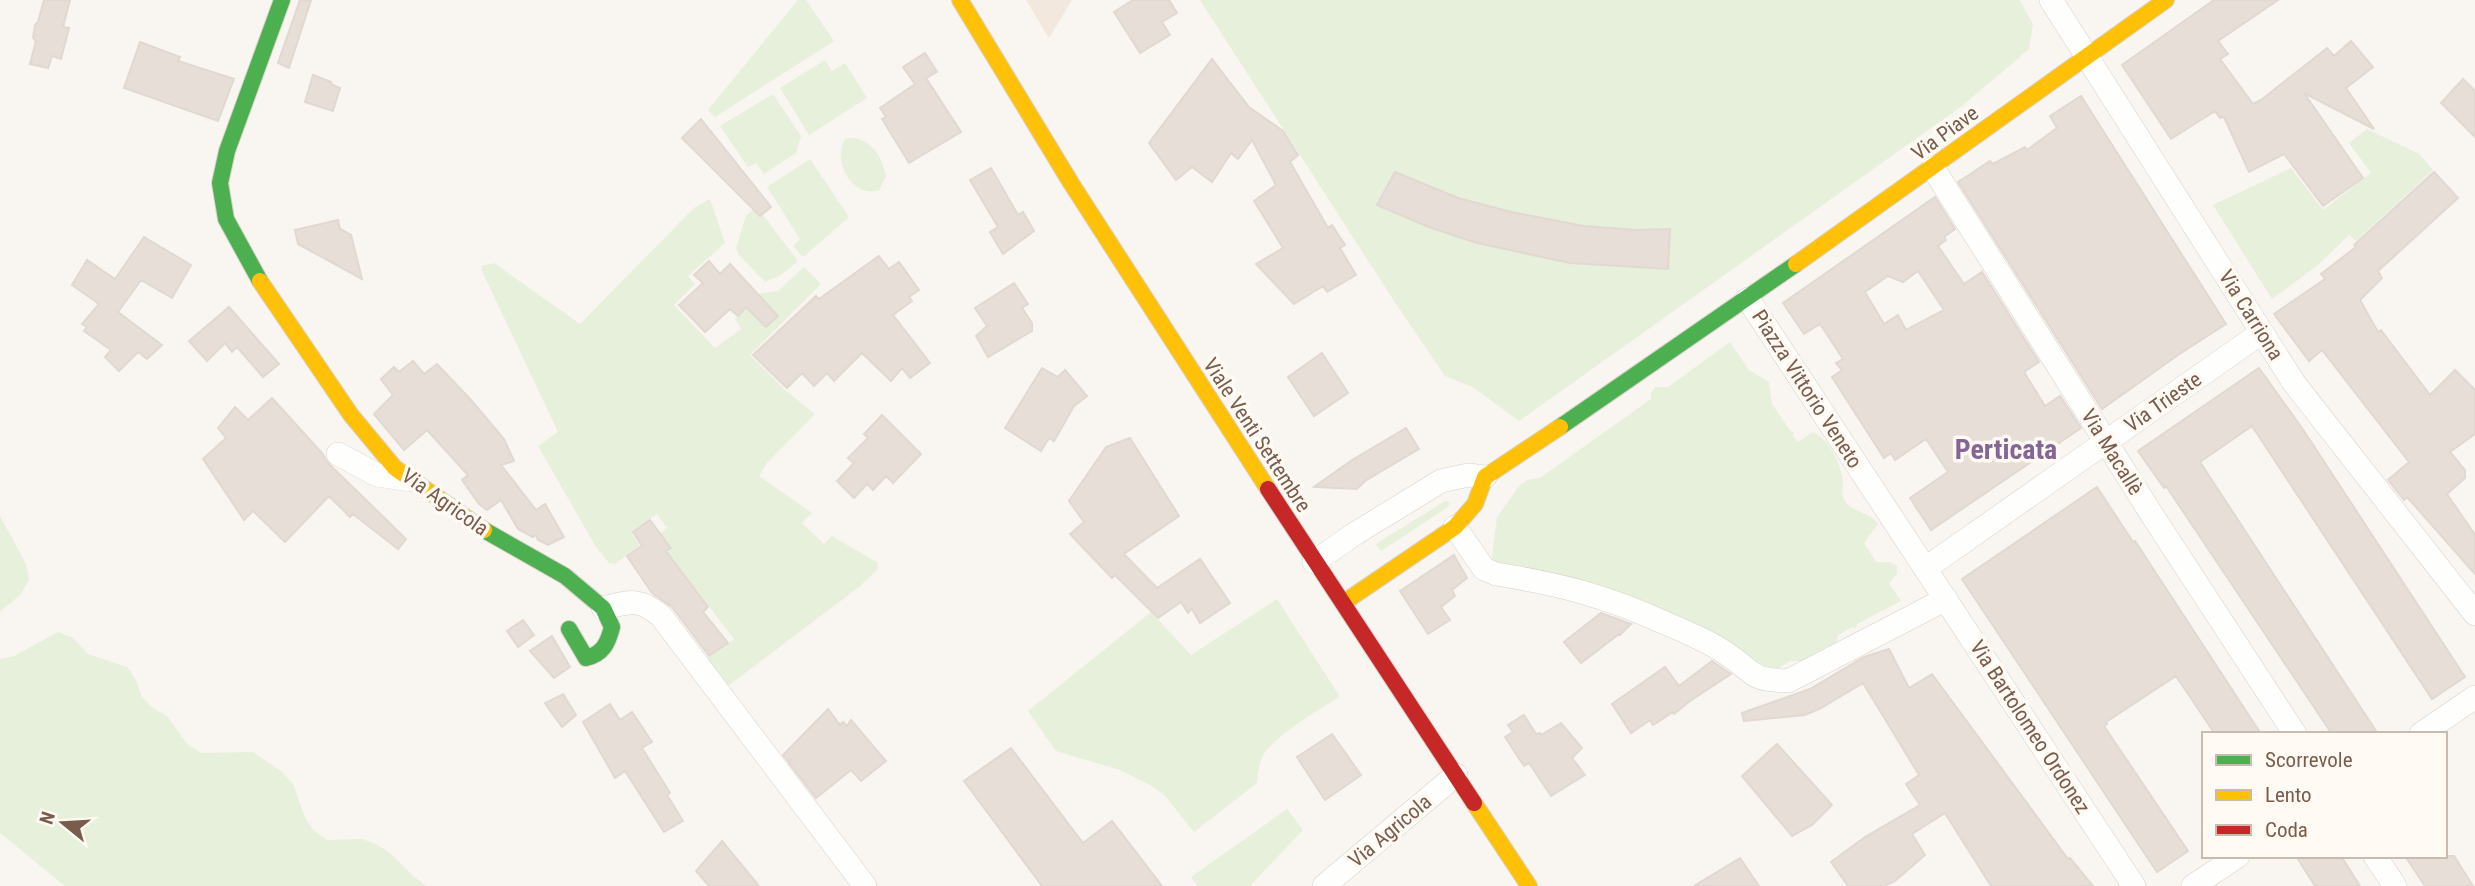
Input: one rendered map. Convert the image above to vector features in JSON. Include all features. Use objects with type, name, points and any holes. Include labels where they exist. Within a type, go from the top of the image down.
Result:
[{"type":"street","name":"Via Agricola","points":[[282,0],[219,183],[226,219],[266,292],[351,415],[395,468],[487,532],[565,576],[603,608]]},
{"type":"street","name":"Viale Venti Settembre","points":[[960,0],[1075,190],[1314,562],[1529,886]]},
{"type":"street","name":"Via Carriona","points":[[2051,0],[2294,383],[2475,614]]},
{"type":"street","name":"Via Piave","points":[[1748,299],[2166,0]]},
{"type":"street","name":"Via Macallè","points":[[1933,168],[2294,732]]},
{"type":"street","name":"Piazza Vittorio Veneto","points":[[1485,477],[1748,299],[1926,568]]},
{"type":"street","name":"Via Trieste","points":[[1926,568],[2261,332]]},
{"type":"street","points":[[338,454],[377,475],[420,485]]},
{"type":"street","points":[[1314,562],[1441,481],[1468,475],[1485,477],[1475,504],[1455,527],[1343,603]]},
{"type":"street","points":[[1455,527],[1484,569],[1496,574],[1577,589],[1617,602],[1701,639],[1728,655],[1753,676],[1765,680],[1788,681],[1946,599]]},
{"type":"street","name":"Via Bartolomeo Ordonez","points":[[1926,568],[2134,886]]},
{"type":"street","points":[[569,629],[586,658],[593,657],[607,646],[612,627],[603,608],[635,601],[648,606],[661,616],[865,886]]},
{"type":"street","points":[[2424,732],[2475,697]]},
{"type":"street","name":"Via Agricola","points":[[1324,886],[1456,775]]},
{"type":"street","points":[[2193,886],[2235,858]]},
{"type":"street","points":[[2376,858],[2395,886]]},
{"type":"shaded area","points":[[1026,0],[1072,0],[1049,38]]},
{"type":"green space","points":[[798,0],[806,0],[834,41],[715,117],[708,110]]},
{"type":"green space","points":[[1200,0],[2020,0],[2033,25],[2029,49],[1962,106],[1519,421],[1474,388],[1445,376]]},
{"type":"green space","points":[[825,60],[832,71],[845,63],[867,98],[809,135],[780,88]]},
{"type":"green space","points":[[773,94],[801,136],[796,153],[764,174],[756,163],[748,167],[720,126]]},
{"type":"green space","points":[[2367,129],[2419,154],[2433,170],[2356,241],[2349,235],[2318,265],[2272,299],[2213,205],[2291,168],[2323,210],[2371,173],[2349,143]]},
{"type":"green space","points":[[853,138],[871,146],[882,163],[886,176],[879,190],[860,189],[847,176],[841,157],[842,148],[845,139]]},
{"type":"green space","points":[[810,159],[849,217],[803,257],[793,246],[800,239],[767,187]]},
{"type":"green space","points":[[710,199],[725,243],[688,276],[695,284],[674,305],[715,348],[741,329],[735,319],[761,293],[778,291],[804,267],[821,284],[750,355],[785,390],[815,414],[767,463],[759,476],[812,513],[802,523],[824,544],[832,536],[878,563],[877,570],[859,587],[728,686],[707,659],[734,639],[682,571],[651,592],[646,585],[660,574],[650,561],[673,548],[661,533],[667,528],[657,514],[631,532],[640,546],[615,564],[609,563],[596,547],[538,446],[558,432],[482,271],[482,266],[494,263],[580,324],[694,208]]},
{"type":"green space","points":[[756,206],[798,261],[781,275],[765,282],[739,255],[736,248],[746,216]]},
{"type":"green space","points":[[1730,342],[1749,370],[1769,382],[1772,404],[1798,442],[1813,432],[1825,441],[1834,453],[1840,468],[1843,495],[1847,504],[1878,524],[1864,543],[1876,562],[1889,562],[1897,566],[1897,574],[1889,583],[1901,601],[1857,624],[1856,628],[1838,635],[1835,648],[1806,661],[1790,661],[1773,672],[1596,584],[1553,572],[1491,564],[1497,517],[1520,485],[1527,480],[1540,478],[1651,399],[1655,387],[1668,387]]},
{"type":"green space","points":[[1445,501],[1450,502],[1448,507],[1381,551],[1376,544]]},
{"type":"green space","points":[[0,516],[26,564],[29,580],[20,595],[0,612]]},
{"type":"green space","points":[[1277,599],[1340,697],[1301,721],[1273,743],[1262,758],[1257,783],[1194,832],[1165,796],[1152,786],[1120,770],[1056,751],[1028,711],[1151,612],[1191,655]]},
{"type":"green space","points":[[58,632],[73,638],[88,654],[127,667],[136,680],[142,697],[153,708],[167,716],[188,745],[202,753],[253,752],[281,771],[293,784],[305,817],[313,830],[327,840],[362,839],[378,845],[427,886],[65,886],[0,833],[0,659],[14,656]]},
{"type":"green space","points":[[1287,809],[1303,830],[1250,886],[1198,886],[1191,877]]},
{"type":"building","points":[[44,0],[70,0],[63,27],[69,28],[61,59],[52,56],[48,68],[30,64],[36,41],[33,38],[35,25]]},
{"type":"building","points":[[300,0],[311,0],[289,68],[278,63]]},
{"type":"building","points":[[1133,0],[1169,0],[1177,13],[1162,22],[1170,35],[1140,53],[1114,12]]},
{"type":"building","points":[[2214,0],[2278,0],[2218,41],[2228,54],[2220,59],[2253,104],[2327,48],[2334,56],[2351,41],[2373,67],[2346,88],[2374,129],[2304,93],[2363,178],[2323,206],[2284,154],[2249,172],[2224,117],[2220,118],[2215,111],[2171,139],[2122,65]]},
{"type":"building","points":[[140,42],[180,57],[178,61],[234,79],[218,121],[124,88]]},
{"type":"building","points":[[925,53],[937,72],[926,78],[961,132],[909,163],[882,119],[886,117],[880,108],[915,84],[903,67]]},
{"type":"building","points":[[1212,59],[1249,107],[1283,131],[1298,155],[1290,162],[1328,228],[1332,225],[1345,245],[1340,248],[1356,275],[1327,292],[1323,286],[1294,304],[1256,264],[1283,248],[1254,201],[1276,185],[1252,140],[1238,159],[1231,153],[1212,182],[1192,167],[1176,180],[1149,143]]},
{"type":"building","points":[[313,75],[340,88],[333,111],[305,102]]},
{"type":"building","points":[[2463,79],[2475,91],[2475,137],[2441,103]]},
{"type":"building","points":[[2081,96],[2226,324],[2102,409],[1958,182],[1990,161],[1993,164],[2025,147],[2027,150],[2057,128],[2050,116]]},
{"type":"building","points":[[701,119],[771,207],[760,216],[682,138]]},
{"type":"building","points":[[991,168],[1018,215],[1023,212],[1034,231],[1003,254],[990,232],[998,227],[970,180]]},
{"type":"building","points":[[1395,172],[1458,198],[1511,212],[1584,226],[1636,230],[1670,229],[1668,269],[1570,263],[1477,243],[1429,227],[1377,205]]},
{"type":"building","points":[[2434,172],[2458,198],[2378,271],[2382,278],[2360,300],[2378,332],[2381,330],[2430,395],[2455,370],[2475,390],[2475,434],[2450,452],[2465,470],[2465,478],[2447,494],[2475,535],[2475,574],[2407,497],[2404,500],[2388,480],[2409,462],[2322,350],[2309,361],[2274,314],[2325,279],[2321,274],[2356,247],[2354,245]]},
{"type":"building","points":[[1935,197],[1955,229],[1944,237],[1946,240],[1938,246],[1964,284],[1982,272],[2039,362],[2024,372],[2045,406],[2060,396],[2081,428],[1931,530],[1910,498],[1948,472],[1926,439],[1895,460],[1891,453],[1884,458],[1832,377],[1842,370],[1836,363],[1843,359],[1820,324],[1804,334],[1783,303]],"holes":[[[1918,271],[1944,310],[1906,330],[1898,315],[1884,324],[1865,292],[1888,276],[1903,282]]]},
{"type":"building","points":[[338,220],[340,229],[351,235],[362,279],[298,244],[295,230]]},
{"type":"building","points":[[144,237],[191,265],[172,298],[141,280],[118,312],[162,345],[147,359],[138,352],[119,371],[105,357],[111,350],[84,331],[87,327],[82,324],[99,304],[72,285],[87,260],[115,279]]},
{"type":"building","points":[[879,256],[889,269],[899,262],[919,290],[909,297],[912,301],[893,315],[930,363],[910,378],[902,368],[891,381],[862,353],[834,381],[827,373],[814,386],[802,373],[787,388],[753,355],[816,296],[819,299]]},
{"type":"building","points":[[709,261],[720,274],[730,264],[778,316],[766,327],[746,307],[738,316],[730,309],[705,332],[679,305],[703,283],[694,275]]},
{"type":"building","points":[[1014,283],[1028,304],[1022,308],[1032,323],[1032,331],[988,357],[976,336],[987,326],[975,308]]},
{"type":"building","points":[[229,307],[279,364],[263,377],[237,347],[232,352],[225,343],[207,361],[189,341]]},
{"type":"building","points":[[1322,353],[1348,393],[1314,416],[1288,377]]},
{"type":"building","points":[[413,361],[424,374],[437,364],[471,400],[504,439],[514,461],[501,465],[536,510],[545,504],[564,537],[548,545],[538,540],[536,535],[533,537],[518,529],[501,500],[487,510],[479,504],[462,480],[468,475],[427,430],[404,450],[374,414],[393,395],[381,379],[394,367],[399,372]]},
{"type":"building","points":[[1042,368],[1058,377],[1065,370],[1087,396],[1074,406],[1054,441],[1049,438],[1041,451],[1005,428]]},
{"type":"building","points":[[2259,368],[2304,431],[2465,677],[2432,699],[2252,426],[2200,462],[2377,732],[2331,732],[2166,486],[2164,488],[2138,451]]},
{"type":"building","points":[[272,398],[327,462],[406,539],[398,549],[353,514],[350,517],[329,496],[285,542],[253,511],[244,520],[203,459],[226,438],[218,428],[235,407],[248,420]]},
{"type":"building","points":[[882,415],[921,454],[893,483],[886,476],[873,490],[867,484],[854,498],[837,481],[854,463],[848,458],[868,438],[864,434]]},
{"type":"building","points":[[1406,428],[1419,449],[1365,481],[1357,489],[1314,487],[1352,460]]},
{"type":"building","points":[[1130,438],[1179,516],[1124,554],[1157,588],[1200,559],[1230,603],[1200,623],[1192,609],[1188,613],[1181,602],[1158,618],[1115,575],[1112,578],[1070,534],[1084,522],[1069,501],[1106,447]]},
{"type":"building","points":[[2097,487],[2260,732],[2214,732],[2176,676],[2106,722],[2104,726],[2188,851],[2157,872],[1962,579]]},
{"type":"building","points":[[650,520],[671,548],[666,551],[708,607],[703,612],[728,643],[709,656],[672,607],[652,593],[627,556],[642,546],[633,532]]},
{"type":"building","points":[[1454,555],[1467,578],[1452,590],[1455,596],[1441,607],[1450,620],[1428,634],[1400,591]]},
{"type":"building","points":[[1601,613],[1631,624],[1581,663],[1564,642]]},
{"type":"building","points":[[523,620],[534,635],[518,647],[507,631]]},
{"type":"building","points":[[552,636],[570,667],[554,678],[530,651]]},
{"type":"building","points":[[1889,649],[1909,688],[1932,674],[2068,859],[2070,858],[2093,886],[1991,886],[1945,813],[1912,834],[1925,855],[1895,881],[1884,886],[1848,886],[1831,862],[1865,837],[1920,805],[1906,784],[1919,775],[1863,683],[1805,715],[1744,721],[1742,713],[1810,689],[1864,657]]},
{"type":"building","points":[[1712,661],[1731,674],[1674,714],[1673,712],[1653,725],[1650,720],[1631,733],[1612,704],[1665,667],[1679,686]]},
{"type":"building","points":[[563,694],[576,715],[562,727],[545,703]]},
{"type":"building","points":[[610,704],[620,720],[632,712],[652,742],[642,748],[670,793],[667,795],[683,821],[664,832],[625,771],[615,778],[583,722]]},
{"type":"building","points":[[828,709],[840,725],[843,722],[847,726],[851,720],[886,761],[861,781],[851,770],[816,798],[789,763],[792,759],[788,761],[783,755]]},
{"type":"building","points":[[1524,715],[1536,734],[1541,735],[1561,723],[1582,748],[1572,758],[1585,775],[1551,796],[1529,763],[1524,766],[1505,737],[1513,732],[1508,725]]},
{"type":"building","points":[[1332,734],[1361,775],[1325,800],[1297,757]]},
{"type":"building","points":[[1777,744],[1832,805],[1812,825],[1792,836],[1742,776]]},
{"type":"building","points":[[1011,748],[1083,843],[1112,821],[1162,886],[1042,886],[964,781]]},
{"type":"building","points":[[722,841],[759,886],[709,886],[696,871]]},
{"type":"building","points":[[2454,856],[2473,886],[2425,886],[2406,858]]},
{"type":"building","points":[[1740,858],[1759,886],[1694,886]]},
{"type":"building","points":[[2297,858],[2342,858],[2360,886],[2315,886]]},
{"type":"traffic: fast","points":[[260,281],[226,219],[220,183],[227,151],[282,0]]},
{"type":"traffic: fast","points":[[1560,427],[1796,264]]},
{"type":"traffic: fast","points":[[484,530],[565,576],[603,608],[612,627],[604,647],[597,654],[586,658],[569,629]]},
{"type":"traffic: slow","points":[[960,0],[1071,183],[1268,489]]},
{"type":"traffic: slow","points":[[1796,264],[2166,0]]},
{"type":"traffic: slow","points":[[260,281],[351,415],[395,468],[484,530]]},
{"type":"traffic: slow","points":[[1343,603],[1455,527],[1475,504],[1485,477],[1560,427]]},
{"type":"traffic: slow","points":[[1474,803],[1529,886]]},
{"type":"traffic: jam","points":[[1268,489],[1474,803]]},
{"type":"district","name":"Perticata","points":[[2006,449]]}]
